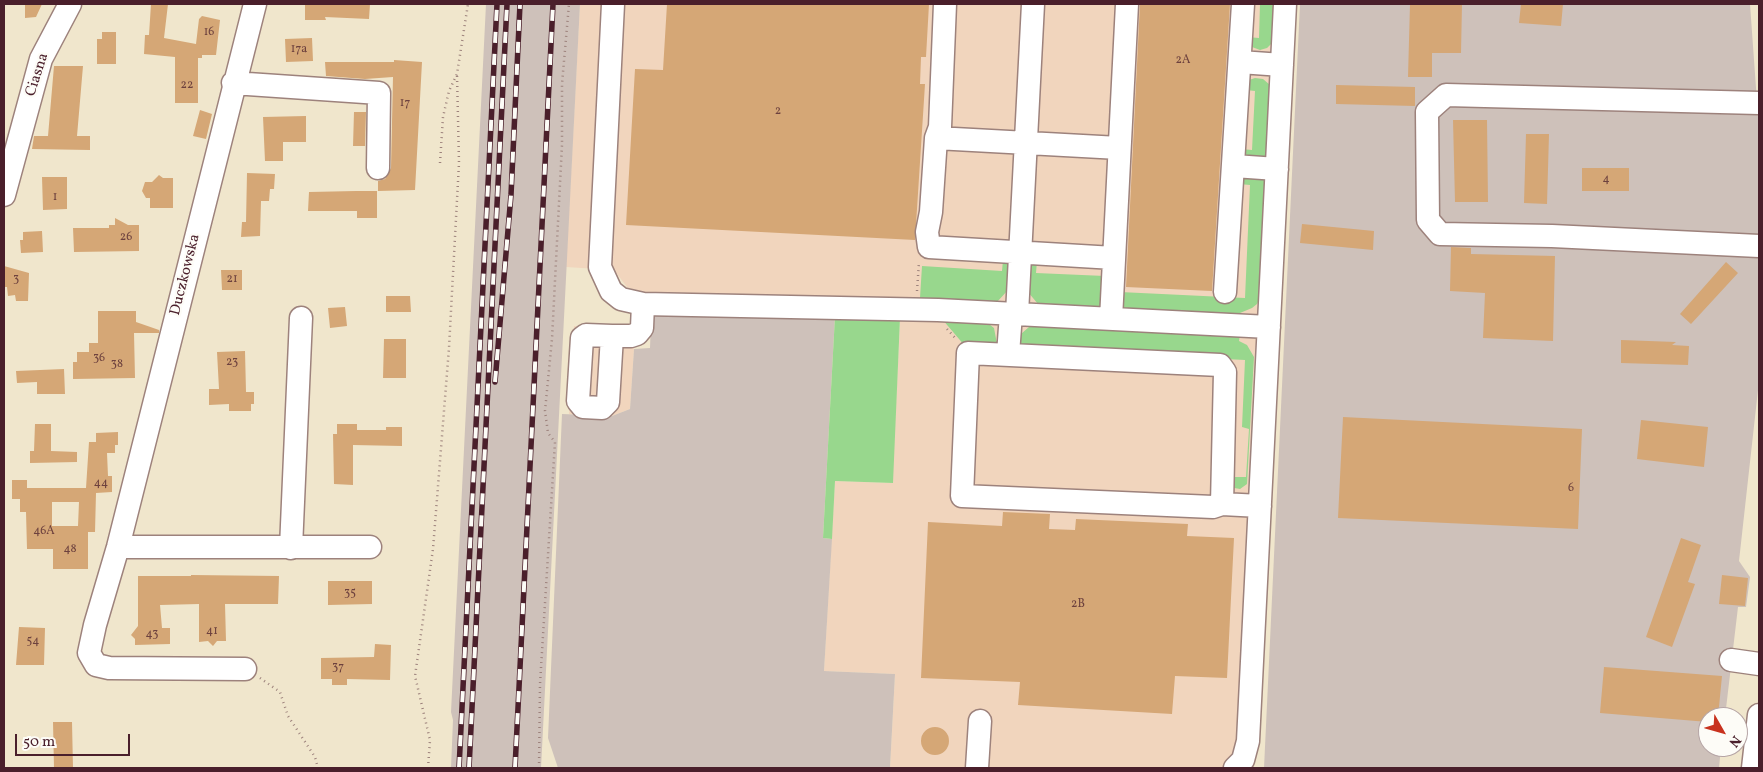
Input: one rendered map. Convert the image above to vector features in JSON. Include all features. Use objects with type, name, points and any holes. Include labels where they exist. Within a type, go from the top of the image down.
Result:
[{"type":"street","name":"Ciasna","points":[[4,195],[41,59],[70,4]]},
{"type":"street","name":"Duczkowska","points":[[245,670],[124,674],[96,664],[90,653],[94,625],[118,547],[254,4]]},
{"type":"street","points":[[613,4],[600,267],[611,291],[621,299],[643,304],[1014,314],[1269,327]]},
{"type":"street","points":[[945,4],[941,118],[936,138],[932,212],[927,232],[927,245],[931,248],[1114,258]]},
{"type":"street","points":[[1008,354],[1020,253],[1033,4]]},
{"type":"street","points":[[1111,319],[1127,4]]},
{"type":"street","points":[[1225,292],[1243,4]]},
{"type":"street","points":[[1235,768],[1243,760],[1248,741],[1285,4]]},
{"type":"street","points":[[1240,62],[1282,65]]},
{"type":"street","points":[[233,83],[379,93],[378,168]]},
{"type":"street","points":[[1759,103],[1446,95],[1427,112],[1428,220],[1440,234],[1759,246]]},
{"type":"street","points":[[936,138],[1119,148]]},
{"type":"street","points":[[1234,166],[1277,169]]},
{"type":"street","points":[[612,336],[638,334],[642,328],[643,304]]},
{"type":"street","points":[[291,548],[301,318]]},
{"type":"street","points":[[1222,504],[1225,372],[1220,365],[968,353],[962,496],[1213,507],[1222,504],[1260,506]]},
{"type":"street","points":[[118,547],[370,547]]},
{"type":"street","points":[[1731,660],[1759,664]]},
{"type":"street","points":[[1753,768],[1759,715]]},
{"type":"street","points":[[977,768],[980,721]]},
{"type":"path","points":[[428,768],[430,740],[415,676],[433,549],[449,348],[460,163],[457,74],[468,4]]},
{"type":"path","points":[[539,768],[540,684],[555,442],[548,433],[545,411],[552,339],[562,145],[562,84],[569,4]]},
{"type":"path","points":[[440,163],[443,116],[449,91],[457,74]]},
{"type":"path","points":[[944,326],[968,353]]},
{"type":"path","points":[[245,670],[280,692],[288,716],[315,757],[318,768]]},
{"type":"shaded area","points":[[486,4],[580,4],[541,768],[451,768],[453,720],[451,712]]},
{"type":"shaded area","points":[[580,4],[1277,4],[1238,768],[890,768],[895,674],[824,671],[835,481],[892,483],[901,302],[647,295],[627,287],[614,270],[566,267]]},
{"type":"shaded area","points":[[1300,4],[1750,4],[1758,116],[1759,381],[1739,561],[1750,577],[1746,607],[1738,607],[1726,707],[1698,707],[1698,757],[1720,757],[1719,768],[1264,768]]},
{"type":"shaded area","points":[[655,313],[835,316],[823,538],[832,539],[824,671],[895,674],[890,768],[558,768],[548,738],[562,414],[612,416],[630,409],[634,349],[650,348],[651,321]]},
{"type":"shaded area","points":[[574,326],[629,329],[634,349],[630,409],[612,416],[569,414]]},
{"type":"green space","points":[[1260,4],[1277,4],[1274,41],[1267,48],[1260,50],[1252,47],[1247,37],[1259,38]]},
{"type":"green space","points":[[1255,78],[1263,79],[1270,85],[1268,153],[1265,157],[1246,158],[1241,149],[1252,150],[1255,91],[1246,90],[1249,80]]},
{"type":"green space","points":[[1243,177],[1261,177],[1267,183],[1260,298],[1257,304],[1240,313],[1193,315],[1123,308],[1120,292],[1245,298],[1250,185],[1239,184]]},
{"type":"green space","points":[[1003,260],[1010,263],[1008,290],[997,302],[920,298],[922,266],[1002,271]]},
{"type":"green space","points":[[1037,261],[1036,273],[1105,276],[1102,304],[1096,308],[1038,304],[1028,292],[1029,264]]},
{"type":"green space","points":[[835,316],[900,318],[893,483],[835,481],[832,539],[823,538]]},
{"type":"green space","points":[[942,319],[985,321],[994,328],[997,344],[965,346]]},
{"type":"green space","points":[[1030,323],[1240,335],[1239,341],[1247,345],[1254,357],[1247,484],[1240,489],[1229,487],[1229,477],[1246,477],[1249,429],[1242,427],[1245,360],[1028,349],[1021,344],[1021,334],[1029,327]]},
{"type":"building","points":[[25,4],[42,4],[36,17],[25,18]]},
{"type":"building","points":[[151,4],[168,4],[164,38],[196,44],[199,19],[202,16],[220,20],[216,55],[202,55],[202,58],[198,58],[198,103],[175,103],[175,57],[144,54],[145,35],[149,35]]},
{"type":"building","points":[[305,4],[370,4],[369,19],[325,17],[326,20],[305,20]]},
{"type":"building","points":[[667,4],[929,4],[926,57],[921,57],[920,84],[925,84],[915,240],[626,225],[635,69],[663,70]]},
{"type":"building","points":[[1140,4],[1230,4],[1212,291],[1126,287]]},
{"type":"building","points":[[1410,4],[1462,4],[1461,53],[1432,53],[1432,77],[1408,77]]},
{"type":"building","points":[[1521,4],[1563,4],[1561,26],[1519,23]]},
{"type":"building","points":[[102,32],[116,32],[116,64],[97,64],[97,39],[102,39]]},
{"type":"building","points":[[312,38],[313,61],[286,62],[285,39]]},
{"type":"building","points":[[394,60],[422,62],[415,190],[378,191],[378,181],[385,179],[391,168],[393,77],[365,79],[326,76],[325,62],[394,62]]},
{"type":"building","points":[[54,66],[83,66],[77,136],[90,136],[90,150],[32,149],[34,136],[48,136]]},
{"type":"building","points":[[1336,85],[1415,87],[1415,106],[1336,104]]},
{"type":"building","points":[[200,110],[212,114],[206,139],[193,136]]},
{"type":"building","points":[[354,112],[366,112],[365,146],[353,146]]},
{"type":"building","points":[[306,116],[306,142],[283,142],[283,161],[265,161],[263,117]]},
{"type":"building","points":[[1453,120],[1487,120],[1488,202],[1455,202]]},
{"type":"building","points":[[1526,134],[1549,134],[1547,204],[1524,203]]},
{"type":"building","points":[[1582,168],[1629,168],[1629,191],[1582,191]]},
{"type":"building","points":[[247,173],[275,174],[274,189],[270,189],[269,201],[261,201],[260,236],[241,237],[242,222],[246,222]]},
{"type":"building","points":[[159,175],[163,178],[173,178],[173,208],[150,208],[150,198],[146,198],[142,191],[145,182],[152,182]]},
{"type":"building","points":[[42,177],[67,177],[67,209],[43,210]]},
{"type":"building","points":[[377,191],[377,218],[357,218],[357,211],[308,211],[309,192]]},
{"type":"building","points":[[115,218],[128,225],[139,225],[139,251],[74,252],[73,228],[109,228],[109,225],[115,225]]},
{"type":"building","points":[[1302,224],[1374,231],[1373,250],[1300,243]]},
{"type":"building","points":[[42,231],[43,252],[21,253],[20,240],[23,240],[23,232]]},
{"type":"building","points":[[1451,247],[1471,248],[1471,254],[1555,256],[1553,341],[1483,338],[1485,293],[1450,291]]},
{"type":"building","points":[[1726,262],[1738,273],[1691,324],[1680,314]]},
{"type":"building","points":[[4,266],[29,273],[28,301],[16,301],[15,295],[8,296],[7,287],[4,287]]},
{"type":"building","points":[[221,270],[242,270],[242,290],[222,290]]},
{"type":"building","points":[[386,296],[410,296],[411,312],[386,312]]},
{"type":"building","points":[[345,307],[347,326],[330,328],[328,308]]},
{"type":"building","points":[[98,311],[136,311],[136,322],[159,330],[159,333],[134,333],[135,378],[73,379],[73,362],[77,362],[77,352],[89,352],[89,343],[98,343]]},
{"type":"building","points":[[384,339],[406,339],[406,378],[383,378]]},
{"type":"building","points":[[1621,340],[1676,342],[1672,345],[1689,346],[1688,365],[1621,363]]},
{"type":"building","points":[[245,351],[246,392],[254,392],[254,404],[251,404],[251,411],[229,411],[229,404],[209,405],[209,389],[219,389],[217,352]]},
{"type":"building","points":[[64,369],[65,394],[37,394],[37,382],[17,383],[16,371]]},
{"type":"building","points":[[1343,417],[1582,429],[1578,529],[1338,518]]},
{"type":"building","points":[[1641,420],[1708,427],[1704,467],[1637,459]]},
{"type":"building","points":[[35,424],[51,424],[51,451],[77,452],[77,462],[30,463],[30,451],[34,451]]},
{"type":"building","points":[[337,424],[357,424],[357,430],[386,430],[386,427],[402,427],[402,446],[353,445],[353,485],[334,484],[333,434],[337,434]]},
{"type":"building","points":[[118,432],[118,445],[115,445],[115,453],[107,453],[108,476],[112,476],[112,492],[96,493],[95,532],[88,532],[88,569],[53,569],[53,549],[27,549],[26,512],[20,512],[20,499],[12,499],[12,480],[27,480],[27,488],[86,488],[89,442],[96,442],[96,433]],"holes":[[[52,502],[79,502],[78,526],[52,526]]]},
{"type":"building","points":[[1003,512],[1050,514],[1049,529],[1075,530],[1076,519],[1188,524],[1187,536],[1234,538],[1227,678],[1175,676],[1172,714],[1018,705],[1020,682],[921,678],[928,522],[1002,526]]},
{"type":"building","points":[[1681,538],[1701,545],[1688,582],[1695,584],[1672,647],[1646,637]]},
{"type":"building","points":[[1722,575],[1748,578],[1745,606],[1719,604]]},
{"type":"building","points":[[138,576],[279,576],[278,604],[225,604],[226,641],[217,641],[213,646],[208,641],[199,642],[199,604],[160,605],[162,628],[170,628],[170,644],[135,645],[135,639],[131,635],[138,626]]},
{"type":"building","points":[[328,581],[372,581],[372,604],[328,605]]},
{"type":"building","points":[[19,627],[45,628],[44,665],[16,665]]},
{"type":"building","points":[[375,644],[391,645],[390,680],[347,679],[347,685],[332,685],[332,679],[321,679],[321,658],[374,657]]},
{"type":"building","points":[[1604,667],[1722,676],[1719,707],[1698,707],[1698,721],[1600,713]]},
{"type":"building","points":[[53,722],[72,722],[73,768],[54,768]]},
{"type":"building","points":[[935,727],[945,731],[949,741],[945,751],[935,755],[925,751],[921,741],[925,731]]},
{"type":"railway","points":[[459,768],[497,4]]},
{"type":"railway","points":[[469,768],[507,4]]},
{"type":"railway","points":[[495,382],[511,195],[520,4]]},
{"type":"railway","points":[[515,768],[553,4]]}]
